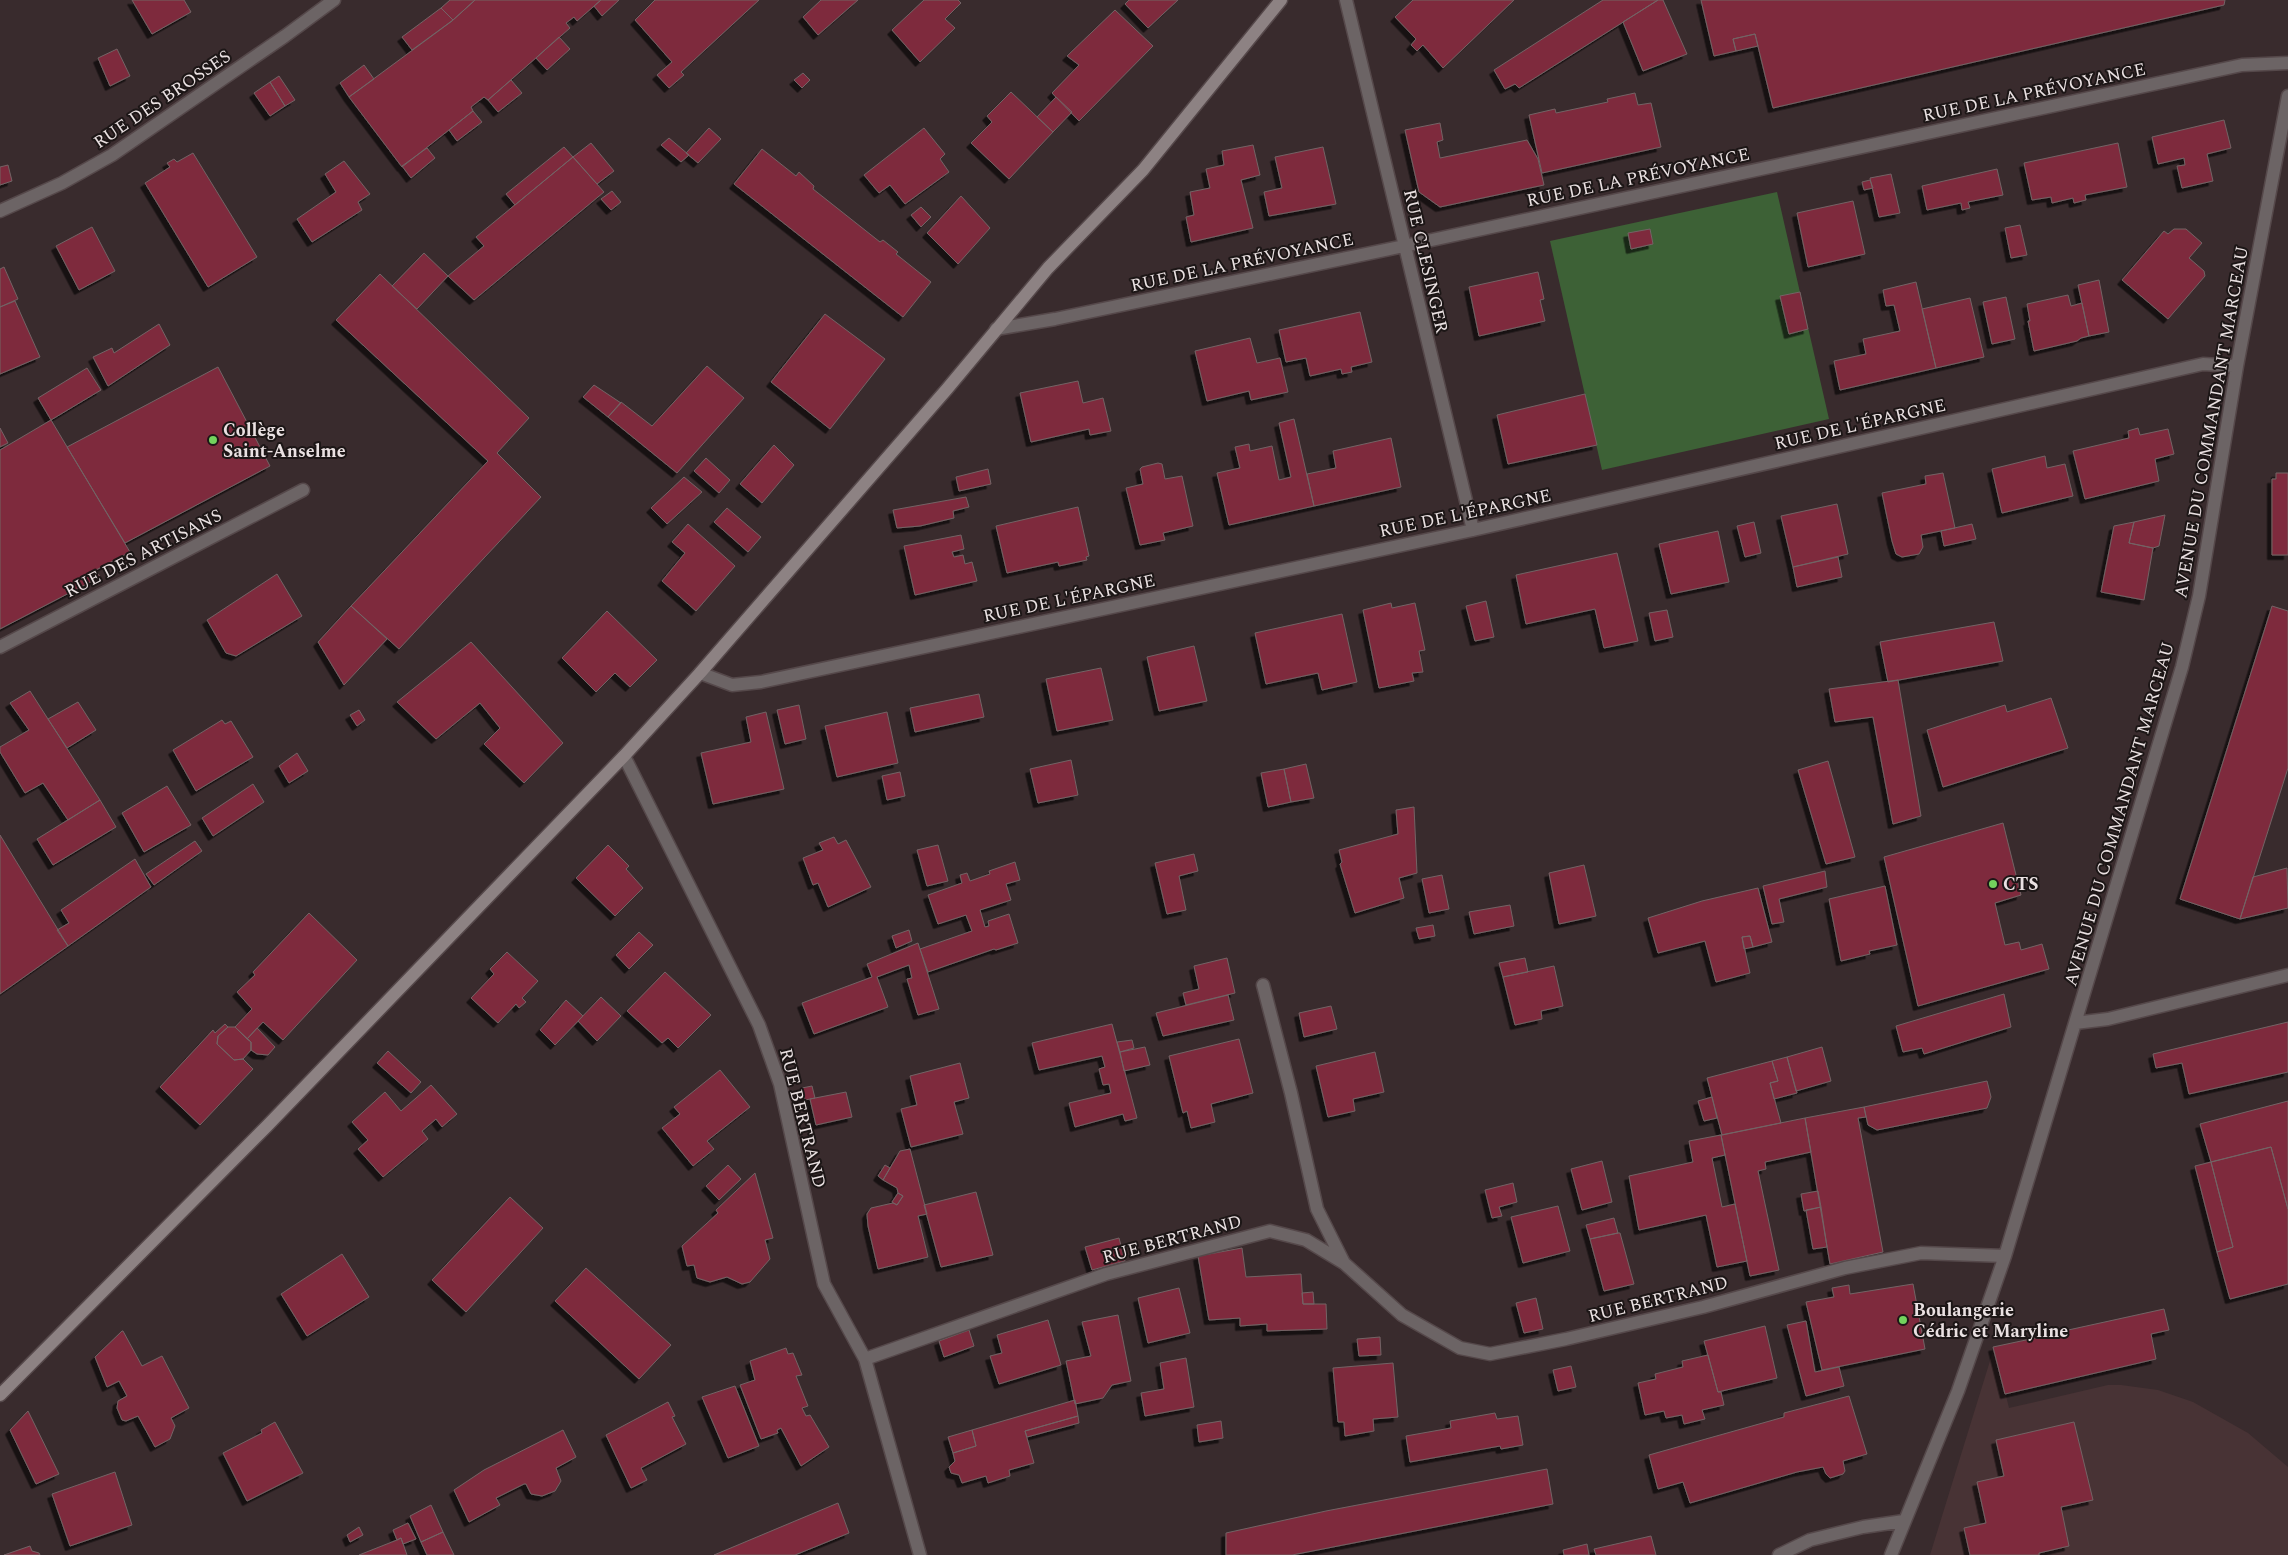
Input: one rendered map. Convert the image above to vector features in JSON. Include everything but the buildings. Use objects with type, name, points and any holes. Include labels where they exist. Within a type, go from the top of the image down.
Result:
[{"type":"street","name":"RUE DES BROSSES","points":[[0,211],[62,183],[112,155],[334,0]]},
{"type":"street","points":[[0,1395],[274,1119],[624,756],[700,673],[1048,268],[1143,170],[1281,0]]},
{"type":"street","name":"RUE CLESINGER","points":[[1346,0],[1473,530]]},
{"type":"street","name":"RUE DE LA PRÉVOYANCE","points":[[996,329],[1404,246],[2242,64],[2288,63]]},
{"type":"street","name":"AVENUE DU COMMANDANT MARCEAU","points":[[1891,1555],[1958,1391],[2005,1256],[2182,667],[2199,596],[2237,366],[2288,96]]},
{"type":"street","name":"RUE DE L'ÉPARGNE","points":[[700,673],[732,686],[761,682],[1473,530],[2203,364],[2237,366]]},
{"type":"street","name":"RUE DES ARTISANS","points":[[0,647],[302,490]]},
{"type":"street","name":"RUE BERTRAND","points":[[624,756],[759,1025],[780,1084],[824,1284],[865,1359],[920,1555]]},
{"type":"street","points":[[2075,1023],[2108,1020],[2288,976]]},
{"type":"street","name":"RUE BERTRAND","points":[[1263,985],[1291,1093],[1317,1209],[1344,1263]]},
{"type":"street","name":"RUE BERTRAND","points":[[865,1359],[1106,1274],[1270,1231],[1306,1240],[1344,1263],[1402,1315],[1460,1348],[1490,1354],[1676,1314],[1845,1268],[1921,1253],[2005,1256]]},
{"type":"street","points":[[1779,1555],[1810,1540],[1863,1527],[1904,1521]]},
{"type":"shaded area","points":[[1994,1348],[2009,1408],[2108,1385],[2121,1385],[2158,1390],[2193,1402],[2248,1433],[2288,1467],[2288,1555],[1930,1555]]},
{"type":"green space","points":[[1777,192],[1829,419],[1602,470],[1550,241]]},
{"type":"place","name":"Collège Saint-Anselme","points":[[213,440]]},
{"type":"place","name":"CTS","points":[[1993,884]]},
{"type":"place","name":"Boulangerie Cédric et Maryline","points":[[1903,1320]]}]
